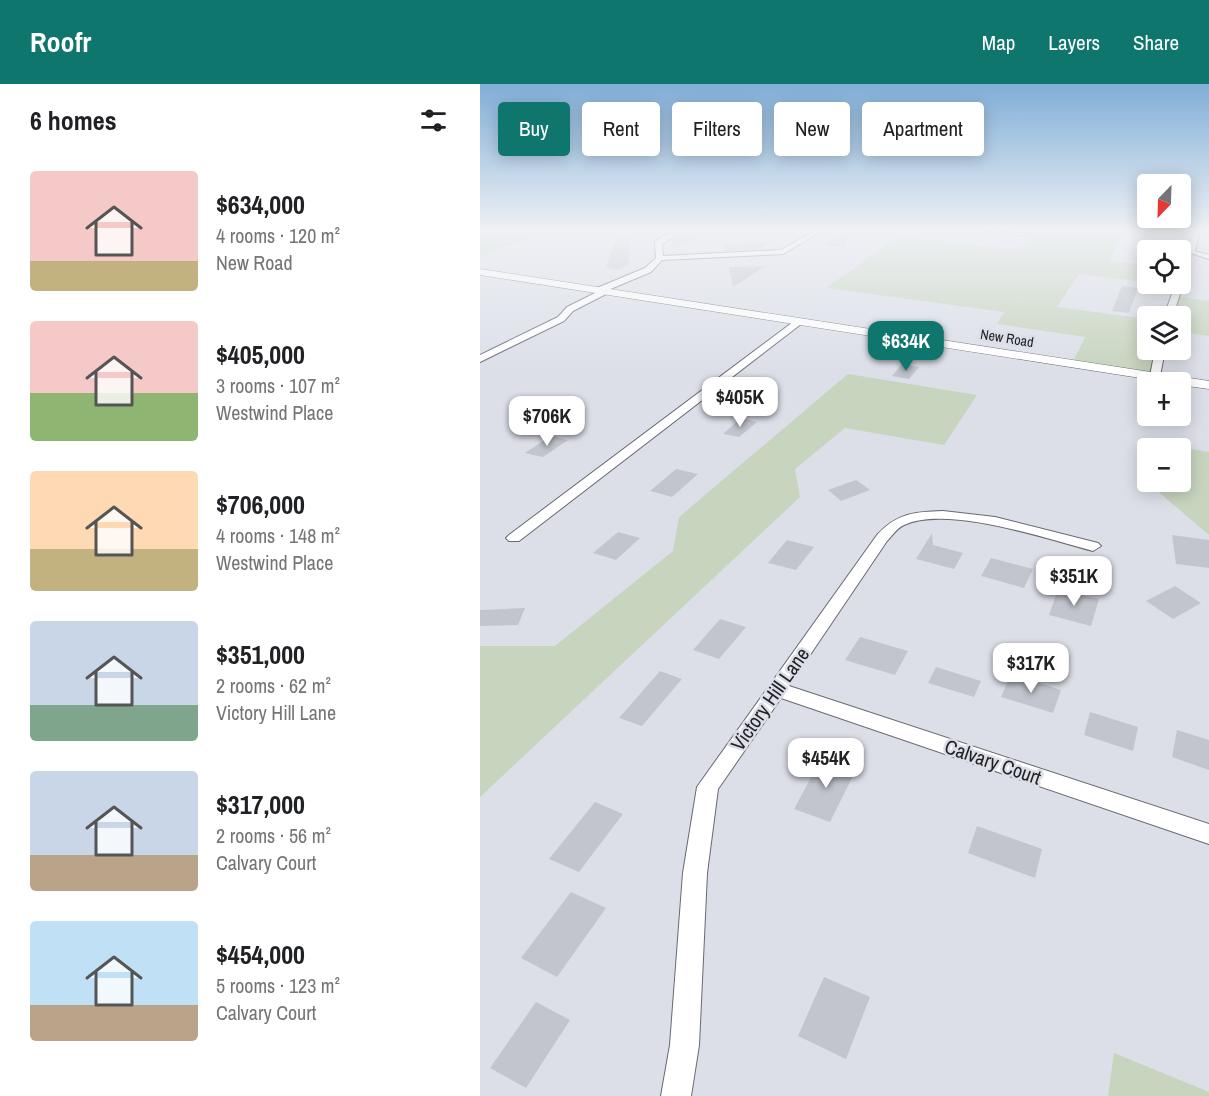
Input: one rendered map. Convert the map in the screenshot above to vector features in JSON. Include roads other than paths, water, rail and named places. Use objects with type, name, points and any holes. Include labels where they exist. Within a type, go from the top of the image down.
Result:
[{"type":"street","name":"New Road","points":[[514,277],[1137,373]]},
{"type":"street","points":[[480,359],[561,319],[570,309],[605,291],[624,285],[625,281],[632,277]]},
{"type":"street","points":[[514,538],[800,321]]},
{"type":"street","name":"New Road","points":[[1191,382],[1209,385]]},
{"type":"street","name":"Victory Hill Lane","points":[[676,1096],[683,1069],[690,925],[701,823],[708,787],[882,538],[898,523],[928,515],[957,515],[1093,546]]},
{"type":"street","name":"Calvary Court","points":[[777,689],[1209,834]]}]
